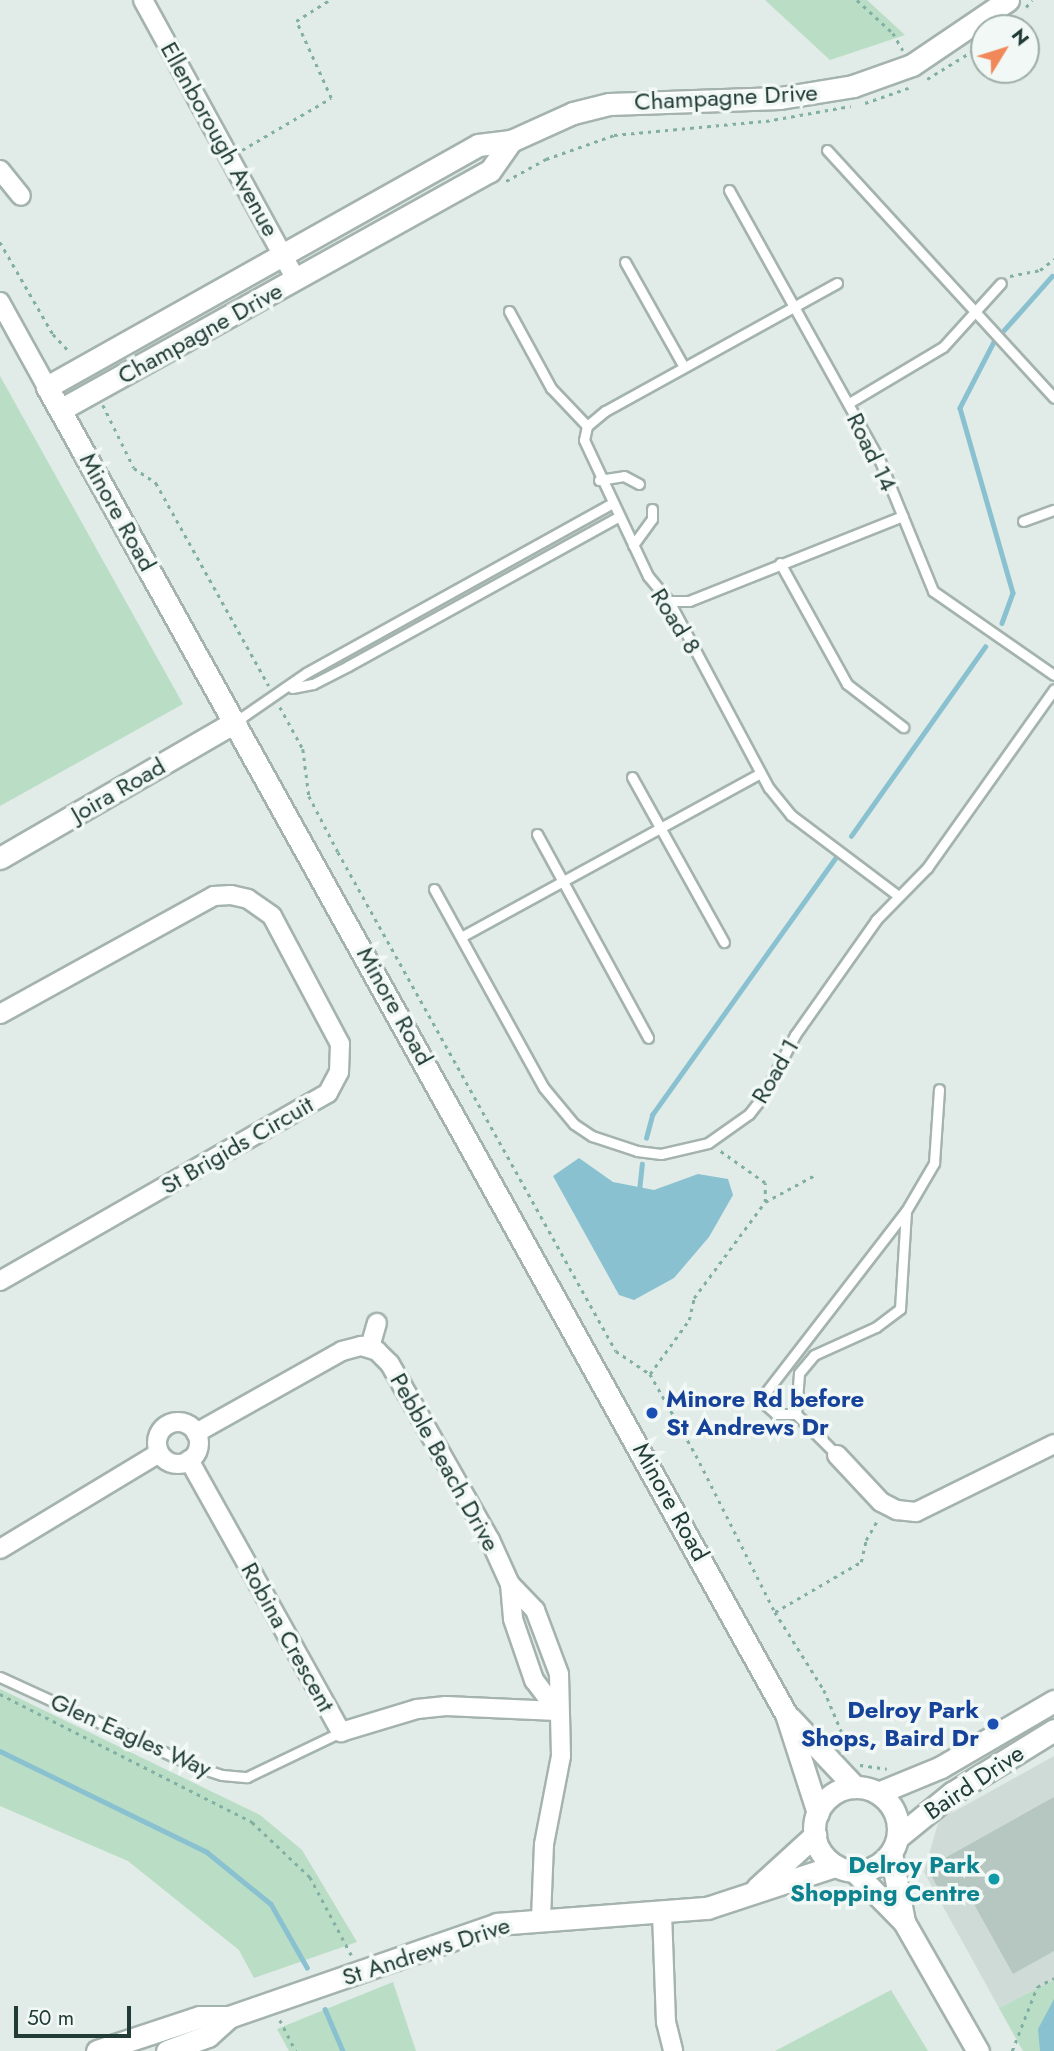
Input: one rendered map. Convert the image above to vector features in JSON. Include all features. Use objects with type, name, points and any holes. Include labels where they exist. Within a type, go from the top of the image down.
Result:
[{"type":"street","name":"Ellenborough Avenue","points":[[143,0],[296,279]]},
{"type":"street","name":"Champagne Drive","points":[[47,387],[82,366],[296,279],[478,145],[511,141],[573,113],[609,104],[818,94],[912,65],[1008,0]]},
{"type":"street","name":"Champagne Drive","points":[[60,410],[105,401],[190,321],[282,252],[490,171],[511,141]]},
{"type":"street","points":[[0,170],[21,196]]},
{"type":"street","name":"Minore Road","points":[[0,302],[786,1714],[818,1813]]},
{"type":"street","name":"Joira Road","points":[[0,858],[235,722]]},
{"type":"street","name":"St Brigids Circuit","points":[[0,1014],[214,897],[231,894],[248,899],[272,916],[340,1044],[339,1072],[328,1093],[0,1281]]},
{"type":"street","points":[[196,1433],[342,1351],[370,1347],[377,1323]]},
{"type":"street","name":"Pebble Beach Drive","points":[[370,1347],[384,1357],[396,1375],[474,1508],[510,1584],[535,1610],[559,1674],[557,1711],[560,1765],[544,1844],[541,1918]]},
{"type":"street","points":[[181,1422],[196,1433],[199,1445],[190,1460],[173,1463],[159,1453],[157,1440],[168,1424],[181,1422]]},
{"type":"street","points":[[837,1455],[886,1505],[916,1511],[1054,1444]]},
{"type":"street","points":[[0,1549],[159,1453]]},
{"type":"street","name":"Robina Crescent","points":[[190,1460],[341,1732],[417,1709],[557,1711]]},
{"type":"street","name":"Pebble Beach Drive","points":[[510,1584],[513,1619],[534,1680],[557,1711]]},
{"type":"street","name":"Baird Drive","points":[[878,1793],[940,1767],[1054,1701]]},
{"type":"street","name":"Minore Road","points":[[786,1714],[855,1787]]},
{"type":"street","name":"Baird Drive","points":[[895,1845],[952,1793],[1054,1730]]},
{"type":"street","points":[[904,1923],[895,1845],[895,1812],[878,1793],[855,1787],[833,1794],[818,1813],[815,1835],[825,1858],[845,1869],[904,1923],[978,2051]]},
{"type":"street","name":"St Andrews Drive","points":[[752,1892],[815,1835]]},
{"type":"street","points":[[845,1869],[882,1864],[895,1845]]},
{"type":"street","name":"St Andrews Drive","points":[[97,2051],[200,2017],[229,2017],[497,1924],[541,1918],[662,1913],[707,1908],[752,1892],[845,1869]]},
{"type":"street","points":[[662,1913],[666,2022],[673,2051]]},
{"type":"street","name":"St Andrews Drive","points":[[167,2051],[208,2036],[229,2017]]},
{"type":"lane","points":[[827,150],[1054,398]]},
{"type":"lane","name":"Road 14","points":[[729,190],[849,403],[903,516],[933,591],[1054,675]]},
{"type":"lane","points":[[625,261],[684,367]]},
{"type":"lane","points":[[849,403],[932,355],[1001,283]]},
{"type":"lane","points":[[509,311],[561,402],[587,426],[605,411],[837,284]]},
{"type":"lane","name":"Road 8","points":[[587,426],[585,448],[599,480],[652,584],[668,601],[760,773],[791,815],[897,895]]},
{"type":"lane","points":[[599,480],[624,476],[639,484]]},
{"type":"lane","points":[[235,722],[341,653],[611,504]]},
{"type":"lane","points":[[633,545],[652,519],[652,509]]},
{"type":"lane","points":[[1023,521],[1054,510]]},
{"type":"lane","points":[[668,601],[689,601],[903,516]]},
{"type":"lane","points":[[289,689],[313,684],[348,666],[618,517]]},
{"type":"lane","points":[[780,563],[847,684],[903,727]]},
{"type":"lane","points":[[341,653],[348,666]]},
{"type":"lane","name":"Road 1","points":[[434,889],[544,1088],[574,1124],[592,1136],[637,1151],[661,1153],[708,1143],[749,1114],[763,1096],[795,1035],[897,895],[927,868],[1054,689]]},
{"type":"lane","points":[[461,937],[760,773]]},
{"type":"lane","points":[[632,777],[724,942]]},
{"type":"lane","points":[[537,834],[648,1038]]},
{"type":"lane","points":[[837,1455],[796,1414],[776,1414],[766,1405],[765,1392],[906,1211],[934,1163],[939,1089]]},
{"type":"lane","points":[[796,1414],[799,1373],[814,1355],[845,1343],[900,1310],[906,1211]]},
{"type":"lane","name":"Glen Eagles Way","points":[[0,1677],[197,1767],[222,1775],[247,1777],[341,1732]]},
{"type":"path","points":[[229,158],[331,97],[296,21],[329,0]]},
{"type":"path","points":[[857,0],[893,33],[912,65]]},
{"type":"path","points":[[498,186],[546,159],[614,135],[779,120],[863,103],[940,73],[970,53]]},
{"type":"path","points":[[0,242],[53,334],[82,366]]},
{"type":"path","points":[[1001,283],[1012,275],[1040,271],[1054,259]]},
{"type":"path","points":[[105,401],[134,468],[156,482],[275,697],[303,749],[309,796],[616,1350],[650,1374],[775,1612],[824,1690],[846,1747],[859,1764],[871,1770],[890,1769]]},
{"type":"path","points":[[708,1143],[765,1183],[765,1202]]},
{"type":"path","points":[[650,1374],[689,1320],[694,1298],[765,1202],[815,1175]]},
{"type":"path","points":[[775,1612],[861,1562],[866,1540],[886,1505]]},
{"type":"path","points":[[0,1694],[252,1822],[310,1877],[359,1972]]},
{"type":"path","points":[[1012,2051],[1037,1987],[1054,1978]]},
{"type":"path","points":[[271,2003],[296,2051]]},
{"type":"shaded area","points":[[1054,1756],[1054,1980],[999,2008],[924,1872],[939,1820]]},
{"type":"green space","points":[[765,0],[867,0],[905,35],[830,60]]},
{"type":"green space","points":[[0,376],[183,704],[0,806]]},
{"type":"green space","points":[[0,1689],[260,1815],[302,1850],[357,1942],[254,1978],[239,1950],[128,1861],[0,1806]]},
{"type":"green space","points":[[1054,1980],[1054,2051],[1023,2051],[999,2008]]},
{"type":"green space","points":[[393,1982],[416,2051],[289,2051],[277,2029]]},
{"type":"green space","points":[[891,1990],[928,2051],[775,2051]]},
{"type":"water","points":[[579,1158],[613,1182],[654,1190],[698,1174],[728,1179],[733,1195],[709,1237],[674,1278],[634,1300],[619,1295],[553,1176]]},
{"type":"water","points":[[1054,1999],[1054,2051],[1040,2051],[1038,2029]]},
{"type":"building","name":"Delroy Park Shopping Centre","points":[[1054,1797],[1054,1951],[1013,1974],[966,1890],[946,1902],[927,1868]]},
{"type":"waterway","points":[[1004,330],[1052,276]]},
{"type":"waterway","points":[[994,342],[960,408],[1013,593],[1002,623]]},
{"type":"waterway","points":[[851,836],[985,647]]},
{"type":"waterway","points":[[646,1138],[652,1115],[838,854]]},
{"type":"waterway","points":[[639,1191],[642,1164]]},
{"type":"waterway","points":[[0,1751],[207,1852],[271,1904],[307,1967]]},
{"type":"waterway","points":[[325,2009],[343,2051]]},
{"type":"place","name":"Minore Rd before St Andrews Dr","points":[[652,1413]]},
{"type":"place","name":"Delroy Park Shops, Baird Dr","points":[[993,1724]]},
{"type":"place","name":"Delroy Park Shopping Centre","points":[[994,1879]]}]
